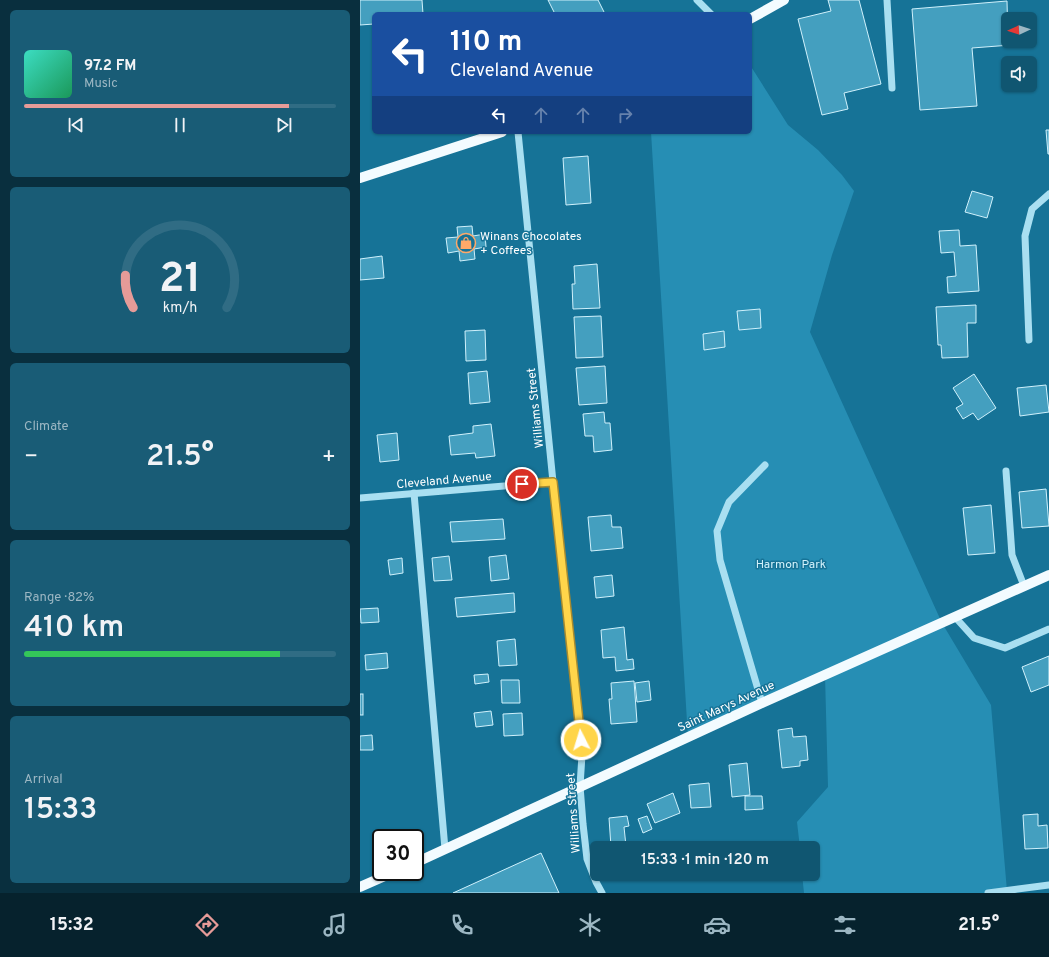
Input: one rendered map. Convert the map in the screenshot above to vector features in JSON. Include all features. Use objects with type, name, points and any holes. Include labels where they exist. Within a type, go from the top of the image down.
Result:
[{"type":"main road","points":[[752,18],[784,0]]},
{"type":"main road","points":[[360,178],[496,134]]},
{"type":"main road","name":"Saint Marys Avenue","points":[[424,859],[762,703],[1049,574]]},
{"type":"main road","points":[[360,887],[374,881]]},
{"type":"street","points":[[697,0],[709,12]]},
{"type":"street","points":[[887,0],[892,88]]},
{"type":"street","name":"Williams Street","points":[[518,134],[553,482],[578,708],[582,756],[580,786],[587,859],[602,893]]},
{"type":"street","points":[[1029,340],[1025,236],[1032,209],[1049,194]]},
{"type":"street","points":[[762,703],[720,560],[717,531],[729,502],[765,465]]},
{"type":"street","points":[[1006,471],[1012,555],[1024,586]]},
{"type":"street","name":"Cleveland Avenue","points":[[360,498],[553,482]]},
{"type":"street","points":[[414,493],[445,849]]},
{"type":"street","points":[[955,617],[974,638],[1005,648],[1049,628]]},
{"type":"street","points":[[988,893],[1049,886]]},
{"type":"green space","name":"Harmon Park","points":[[752,68],[788,125],[818,150],[842,175],[854,191],[832,255],[810,332],[942,623],[991,705],[1007,891],[988,893],[804,893],[803,881],[820,881],[820,841],[799,841],[797,822],[828,787],[825,675],[688,738],[651,134],[752,134]]},
{"type":"building","points":[[360,0],[422,0],[423,12],[372,12],[372,24],[360,25]]},
{"type":"building","points":[[548,0],[598,0],[604,12],[554,12]]},
{"type":"building","points":[[828,0],[859,0],[881,84],[844,93],[848,109],[822,115],[798,19],[831,11]]},
{"type":"building","points":[[1007,1],[1007,12],[1001,12],[1001,46],[972,48],[977,106],[920,110],[912,9]]},
{"type":"building","points":[[1046,130],[1049,130],[1049,154],[1048,154]]},
{"type":"building","points":[[588,156],[591,203],[566,205],[563,158]]},
{"type":"building","points":[[972,191],[993,197],[987,218],[965,212]]},
{"type":"building","name":"Winans Chocolates + Coffees","points":[[472,226],[473,236],[485,234],[486,247],[474,249],[475,259],[460,261],[459,251],[448,253],[446,238],[458,237],[457,227]]},
{"type":"building","points":[[959,230],[960,246],[976,245],[979,291],[948,293],[947,277],[956,276],[954,252],[941,253],[939,231]]},
{"type":"building","points":[[382,256],[384,278],[360,280],[360,259]]},
{"type":"building","points":[[597,264],[600,308],[573,309],[572,284],[575,284],[574,266]]},
{"type":"building","points":[[976,305],[976,323],[967,323],[968,357],[942,358],[941,345],[938,345],[936,307]]},
{"type":"building","points":[[760,309],[761,328],[739,330],[737,311]]},
{"type":"building","points":[[601,316],[603,357],[576,358],[574,317]]},
{"type":"building","points":[[485,330],[486,360],[466,361],[465,331]]},
{"type":"building","points":[[724,331],[725,347],[704,350],[703,334]]},
{"type":"building","points":[[605,366],[607,403],[579,405],[576,368]]},
{"type":"building","points":[[487,371],[490,402],[470,404],[468,373]]},
{"type":"building","points":[[974,374],[996,408],[978,420],[973,413],[963,419],[956,408],[963,404],[953,388]]},
{"type":"building","points":[[1046,385],[1049,412],[1020,416],[1017,388]]},
{"type":"building","points":[[604,412],[605,423],[610,423],[612,450],[594,452],[593,436],[585,436],[583,414]]},
{"type":"building","points":[[491,424],[495,456],[476,458],[475,453],[451,455],[449,436],[473,433],[473,426]]},
{"type":"building","points":[[397,433],[399,460],[380,462],[377,435]]},
{"type":"building","points":[[1046,489],[1049,526],[1022,528],[1019,492]]},
{"type":"building","points":[[991,505],[995,553],[968,555],[963,508]]},
{"type":"building","points":[[611,515],[612,527],[621,527],[623,548],[591,551],[588,517]]},
{"type":"building","points":[[503,519],[505,539],[452,542],[450,522]]},
{"type":"building","points":[[506,555],[509,579],[491,581],[489,557]]},
{"type":"building","points":[[449,556],[452,580],[434,581],[432,558]]},
{"type":"building","points":[[402,558],[403,573],[390,575],[388,560]]},
{"type":"building","points":[[612,575],[614,596],[596,598],[594,577]]},
{"type":"building","points":[[514,593],[515,612],[457,617],[455,598]]},
{"type":"building","points":[[378,608],[379,622],[361,623],[360,609]]},
{"type":"building","points":[[624,627],[627,660],[633,659],[634,669],[616,671],[615,657],[603,658],[601,630]]},
{"type":"building","points":[[515,639],[517,665],[499,666],[497,641]]},
{"type":"building","points":[[387,653],[388,668],[366,670],[365,655]]},
{"type":"building","points":[[1049,656],[1049,685],[1031,692],[1022,667]]},
{"type":"building","points":[[488,674],[489,682],[475,684],[474,675]]},
{"type":"building","points":[[501,680],[519,680],[520,703],[502,703]]},
{"type":"building","points":[[634,681],[637,722],[611,724],[609,699],[612,699],[611,683]]},
{"type":"building","points":[[649,681],[651,700],[637,702],[635,683]]},
{"type":"building","points":[[360,694],[363,694],[363,715],[360,715]]},
{"type":"building","points":[[491,711],[493,725],[476,727],[474,713]]},
{"type":"building","points":[[522,713],[523,735],[504,736],[503,714]]},
{"type":"building","points":[[792,728],[793,737],[806,736],[808,760],[800,761],[800,766],[782,768],[778,730]]},
{"type":"building","points":[[372,735],[373,750],[360,750],[360,736]]},
{"type":"building","points":[[747,763],[750,795],[732,797],[729,765]]},
{"type":"building","points":[[709,783],[711,807],[691,808],[689,785]]},
{"type":"building","points":[[673,793],[680,813],[655,823],[647,804]]},
{"type":"building","points":[[745,796],[762,796],[763,809],[745,810]]},
{"type":"building","points":[[1038,814],[1038,826],[1047,825],[1048,848],[1025,849],[1023,815]]},
{"type":"building","points":[[627,816],[629,826],[624,827],[625,841],[611,841],[609,818]]},
{"type":"building","points":[[647,816],[652,829],[643,833],[638,819]]},
{"type":"building","points":[[541,853],[559,893],[453,893]]},
{"type":"place","name":"Winans Chocolates + Coffees","points":[[466,243]]},
{"type":"route","points":[[522,484],[553,482],[581,740]]}]
